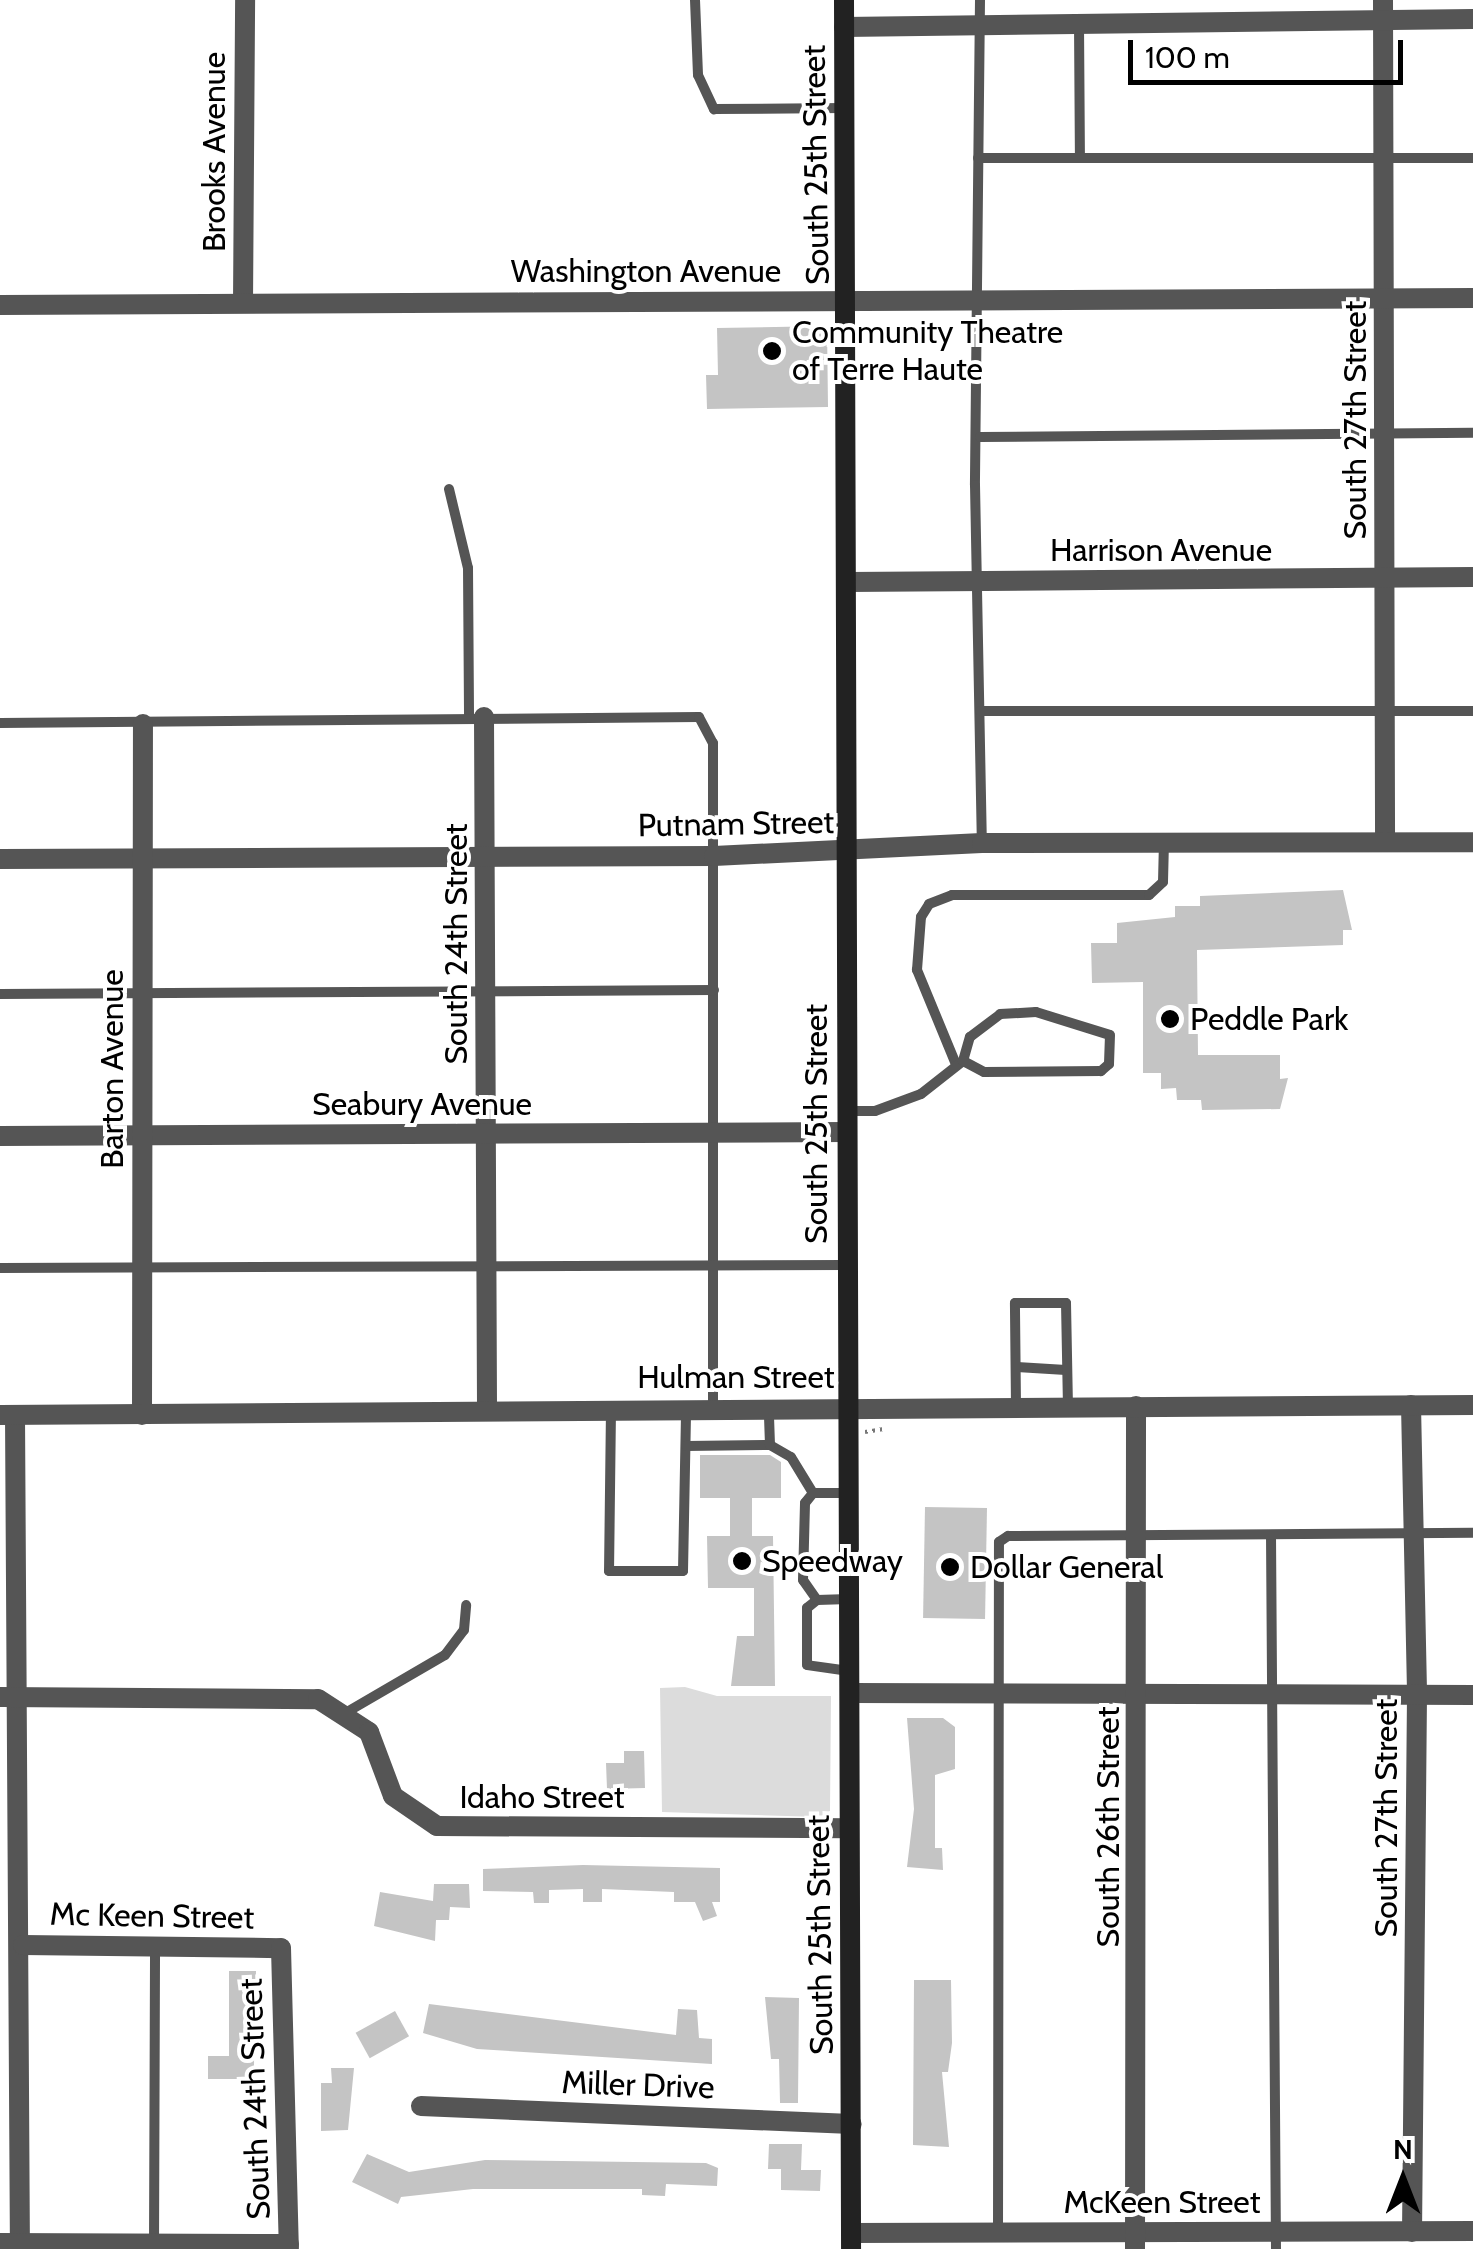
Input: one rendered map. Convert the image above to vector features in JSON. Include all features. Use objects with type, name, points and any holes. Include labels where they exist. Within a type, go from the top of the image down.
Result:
[{"type":"main road","name":"South 25th Street","points":[[844,0],[850,582],[845,1122],[851,2241]]},
{"type":"street","name":"Brooks Avenue","points":[[243,304],[245,0]]},
{"type":"street","points":[[844,26],[1383,10],[1473,20]]},
{"type":"street","name":"South 27th Street","points":[[1383,10],[1385,841]]},
{"type":"street","name":"Washington Avenue","points":[[0,305],[1473,298]]},
{"type":"street","name":"Harrison Avenue","points":[[850,582],[1473,577]]},
{"type":"street","name":"South 24th Street","points":[[476,717],[486,858],[486,1410]]},
{"type":"street","name":"Barton Avenue","points":[[142,1416],[144,724]]},
{"type":"street","name":"Putnam Street","points":[[0,859],[714,856],[982,843],[1473,842]]},
{"type":"street","name":"Seabury Avenue","points":[[0,1136],[713,1132],[845,1122]]},
{"type":"street","name":"South 27th Street","points":[[1410,1405],[1417,1695],[1412,2232]]},
{"type":"street","name":"Hulman Street","points":[[8,1415],[1473,1405]]},
{"type":"street","name":"South 26th Street","points":[[1135,2241],[1139,1694],[1136,1406]]},
{"type":"street","points":[[8,1415],[10,1696],[22,1945],[13,2245],[289,2246]]},
{"type":"street","points":[[851,1693],[1473,1695]]},
{"type":"street","points":[[10,1696],[318,1699],[347,1712]]},
{"type":"street","name":"Idaho Street","points":[[347,1712],[369,1732],[393,1796],[437,1826],[848,1828]]},
{"type":"street","name":"Mc Keen Street","points":[[22,1945],[280,1948]]},
{"type":"street","name":"South 24th Street","points":[[280,1948],[289,2246]]},
{"type":"street","name":"Miller Drive","points":[[421,2106],[852,2124]]},
{"type":"street","name":"McKeen Street","points":[[851,2241],[998,2232],[1135,2241],[1473,2232]]},
{"type":"lane","points":[[695,0],[698,75],[714,110],[846,108]]},
{"type":"lane","points":[[980,0],[976,300],[982,843]]},
{"type":"lane","points":[[1079,22],[1080,158]]},
{"type":"lane","points":[[978,158],[1473,158]]},
{"type":"lane","points":[[980,437],[1473,433]]},
{"type":"lane","points":[[449,489],[468,568],[476,717]]},
{"type":"lane","points":[[980,711],[1473,711]]},
{"type":"lane","points":[[0,723],[699,717],[713,743],[713,1408]]},
{"type":"lane","points":[[845,1122],[910,1099],[959,1062],[977,1030],[1018,1010],[1110,1035],[1109,1064],[1102,1071],[984,1072],[959,1062],[917,970],[929,904],[952,894],[1149,894],[1163,882],[1164,841]]},
{"type":"lane","points":[[0,994],[714,990]]},
{"type":"lane","points":[[0,1268],[846,1265]]},
{"type":"lane","points":[[1016,1406],[1015,1303],[1066,1303],[1068,1406]]},
{"type":"lane","points":[[1017,1367],[1066,1370]]},
{"type":"lane","points":[[612,1408],[609,1572],[683,1572],[686,1408]]},
{"type":"lane","points":[[769,1408],[770,1445]]},
{"type":"lane","points":[[686,1446],[770,1445],[792,1457],[813,1494]]},
{"type":"lane","points":[[817,1600],[803,1580],[805,1503],[813,1494],[847,1494]]},
{"type":"lane","points":[[998,2232],[999,1542],[1008,1536],[1473,1533]]},
{"type":"lane","points":[[1271,1534],[1276,2240]]},
{"type":"lane","points":[[849,1600],[817,1600],[808,1608],[807,1664],[815,1671],[850,1671]]},
{"type":"lane","points":[[347,1712],[445,1655],[464,1630],[466,1605]]},
{"type":"lane","points":[[154,2246],[155,1946]]},
{"type":"shaded area","points":[[685,1687],[717,1696],[831,1696],[830,1811],[820,1817],[662,1812],[660,1688]]},
{"type":"building","name":"Community Theatre of Terre Haute","points":[[827,326],[828,407],[707,409],[706,375],[718,375],[717,328]]},
{"type":"building","name":"Peddle Park","points":[[1343,890],[1352,930],[1343,930],[1343,945],[1197,950],[1198,1055],[1280,1055],[1280,1079],[1288,1078],[1280,1109],[1202,1110],[1201,1100],[1177,1100],[1176,1088],[1161,1089],[1161,1073],[1143,1073],[1143,982],[1092,983],[1091,943],[1117,943],[1117,923],[1175,917],[1175,906],[1200,906],[1200,896]]},
{"type":"building","points":[[700,1455],[770,1455],[781,1462],[781,1498],[752,1498],[752,1536],[773,1536],[775,1686],[731,1686],[737,1636],[754,1636],[754,1588],[708,1588],[707,1536],[730,1536],[730,1498],[700,1498]]},
{"type":"building","points":[[925,1507],[987,1508],[985,1619],[923,1618]]},
{"type":"building","points":[[907,1718],[943,1718],[955,1727],[955,1769],[935,1775],[935,1848],[942,1848],[943,1870],[907,1867],[914,1809]]},
{"type":"building","points":[[624,1751],[644,1751],[645,1788],[607,1789],[606,1763],[624,1763]]},
{"type":"building","points":[[583,1865],[720,1868],[720,1902],[712,1902],[717,1916],[703,1921],[695,1902],[674,1902],[674,1892],[602,1889],[602,1902],[583,1902],[583,1889],[549,1890],[549,1903],[534,1903],[533,1892],[483,1891],[483,1869]]},
{"type":"building","points":[[434,1884],[469,1884],[470,1908],[450,1907],[449,1920],[436,1920],[435,1941],[374,1926],[380,1892],[433,1901]]},
{"type":"building","points":[[229,1971],[256,1971],[254,2065],[250,2079],[208,2079],[208,2056],[229,2056]]},
{"type":"building","points":[[914,1980],[951,1980],[952,2043],[948,2072],[942,2072],[949,2147],[913,2145]]},
{"type":"building","points":[[765,1997],[799,1998],[798,2103],[780,2103],[779,2059],[771,2059]]},
{"type":"building","points":[[429,2004],[676,2035],[678,2009],[697,2010],[699,2038],[712,2039],[712,2064],[477,2049],[423,2033]]},
{"type":"building","points":[[395,2011],[409,2036],[370,2058],[356,2033]]},
{"type":"building","points":[[331,2068],[354,2068],[348,2130],[321,2131],[321,2083],[332,2083]]},
{"type":"building","points":[[769,2144],[802,2144],[801,2170],[821,2170],[820,2191],[781,2190],[781,2169],[768,2169]]},
{"type":"building","points":[[367,2154],[409,2172],[485,2160],[706,2163],[718,2168],[717,2186],[666,2184],[665,2196],[642,2195],[642,2189],[473,2189],[401,2197],[398,2204],[352,2182]]},
{"type":"place","name":"Community Theatre of Terre Haute","points":[[772,351]]},
{"type":"place","name":"Peddle Park","points":[[1170,1019]]},
{"type":"place","name":"Speedway","points":[[742,1561]]},
{"type":"place","name":"Dollar General","points":[[950,1567]]}]
